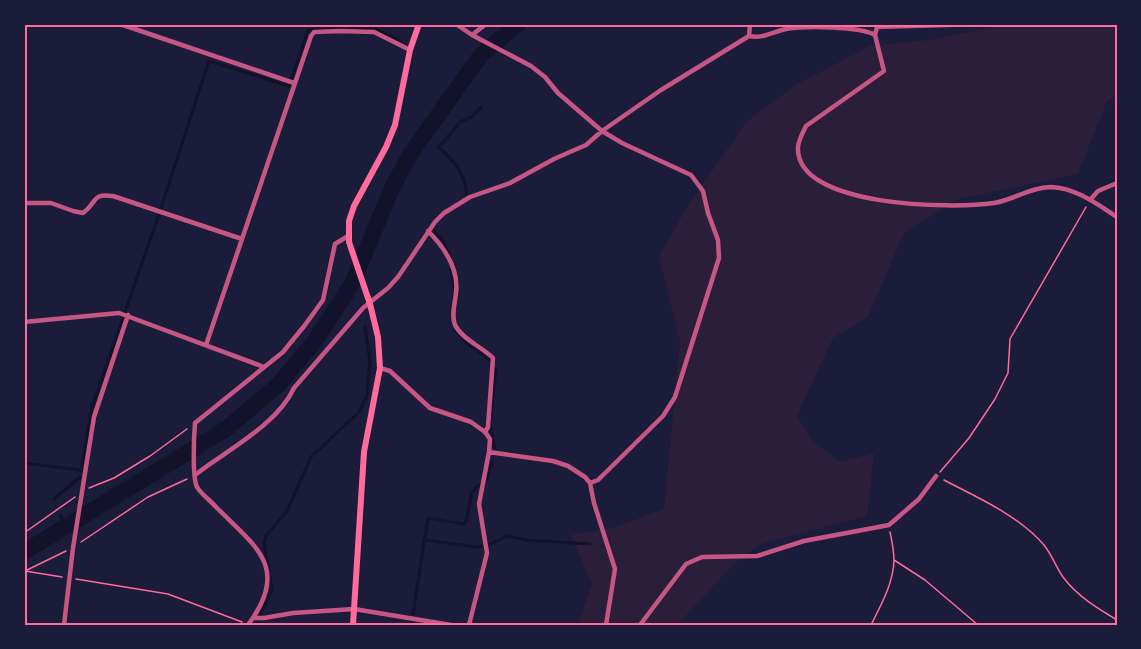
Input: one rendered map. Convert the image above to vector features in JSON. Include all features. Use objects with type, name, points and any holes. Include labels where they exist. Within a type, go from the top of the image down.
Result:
[{"type":"main road","points":[[353,625],[364,452],[380,368],[378,337],[349,239],[349,221],[354,206],[396,125],[410,50],[418,24]]},
{"type":"street","points":[[120,24],[292,82]]},
{"type":"street","points":[[456,24],[478,39],[531,66],[602,131],[622,143],[685,171],[696,180],[703,191],[718,240],[719,258],[675,397],[663,416],[598,480],[590,483]]},
{"type":"street","points":[[472,35],[486,24]]},
{"type":"street","points":[[980,24],[877,27],[875,35],[884,71],[806,126],[800,137],[798,148],[806,171],[819,182],[855,194],[923,205],[976,205],[997,202],[1031,190],[1049,187],[1072,190],[1117,217]]},
{"type":"street","points":[[749,36],[750,25]]},
{"type":"street","points":[[195,475],[253,434],[288,403],[294,388],[363,308],[398,277],[428,231],[444,213],[470,197],[510,183],[586,145],[602,131],[661,90],[749,36],[758,38],[797,28],[858,29],[875,35]]},
{"type":"street","points":[[206,345],[292,82],[311,36],[314,32],[374,32],[410,50]]},
{"type":"street","points":[[1090,200],[1098,191],[1117,183]]},
{"type":"street","points":[[24,202],[51,203],[83,213],[96,196],[100,194],[113,196],[242,239]]},
{"type":"street","points":[[428,231],[441,244],[456,277],[453,315],[455,326],[493,358],[488,427],[485,432]]},
{"type":"street","points":[[248,625],[266,597],[269,586],[262,557],[197,487],[195,425],[283,352],[323,300],[335,244],[349,239]]},
{"type":"street","points":[[24,322],[94,314],[126,315],[264,367]]},
{"type":"street","points":[[64,625],[74,540],[95,411],[126,315]]},
{"type":"street","points":[[380,368],[390,372],[430,408],[471,422],[485,432],[490,439],[479,504],[488,553],[469,625]]},
{"type":"street","points":[[489,452],[553,461],[568,466],[590,483],[615,569],[606,625]]},
{"type":"street","points":[[640,625],[687,564],[702,556],[757,556],[804,540],[890,525],[919,499],[936,476]]},
{"type":"street","points":[[254,618],[354,609],[451,625]]},
{"type":"path","points":[[1090,200],[1010,339],[1008,373],[995,399],[969,438],[936,476],[998,509],[1022,525],[1044,545],[1069,585],[1093,606],[1117,620]]},
{"type":"path","points":[[24,533],[82,495],[150,456],[195,425]]},
{"type":"path","points":[[24,571],[73,548],[148,497],[195,475]]},
{"type":"path","points":[[871,625],[887,593],[894,560],[890,525]]},
{"type":"path","points":[[894,560],[925,580],[978,625]]},
{"type":"path","points":[[24,571],[168,594],[248,625]]},
{"type":"shaded area","points":[[1008,24],[1117,24],[1117,95],[1107,101],[1078,174],[958,199],[904,233],[868,317],[833,338],[797,415],[811,439],[840,462],[874,453],[867,516],[760,544],[733,565],[677,625],[578,625],[592,584],[571,535],[616,527],[664,509],[680,342],[659,256],[687,207],[746,122],[797,84],[870,46],[929,40]]},
{"type":"waterway","points":[[24,552],[226,429],[277,386],[314,342],[352,284],[392,188],[411,153],[481,55],[518,24]]},
{"type":"waterway","points":[[81,471],[92,407],[209,61],[289,86],[308,30],[374,28],[401,41]]},
{"type":"waterway","points":[[467,196],[464,180],[458,168],[439,147],[460,122],[472,117],[481,107]]},
{"type":"waterway","points":[[432,229],[443,241],[450,257]]},
{"type":"waterway","points":[[451,270],[454,288]]},
{"type":"waterway","points":[[454,295],[452,308],[454,327],[464,340],[490,360]]},
{"type":"waterway","points":[[260,615],[272,589],[264,543],[266,536],[287,511],[311,457],[359,412],[367,396],[370,362],[365,327]]},
{"type":"waterway","points":[[495,449],[490,425],[496,369]]},
{"type":"waterway","points":[[487,479],[492,462]]},
{"type":"waterway","points":[[24,463],[81,470]]},
{"type":"waterway","points":[[54,499],[80,477]]},
{"type":"waterway","points":[[413,614],[428,518],[464,524],[472,492],[479,485]]},
{"type":"waterway","points":[[60,515],[66,527]]},
{"type":"waterway","points":[[490,544],[507,536],[527,540],[590,544]]},
{"type":"waterway","points":[[425,540],[483,546]]}]
